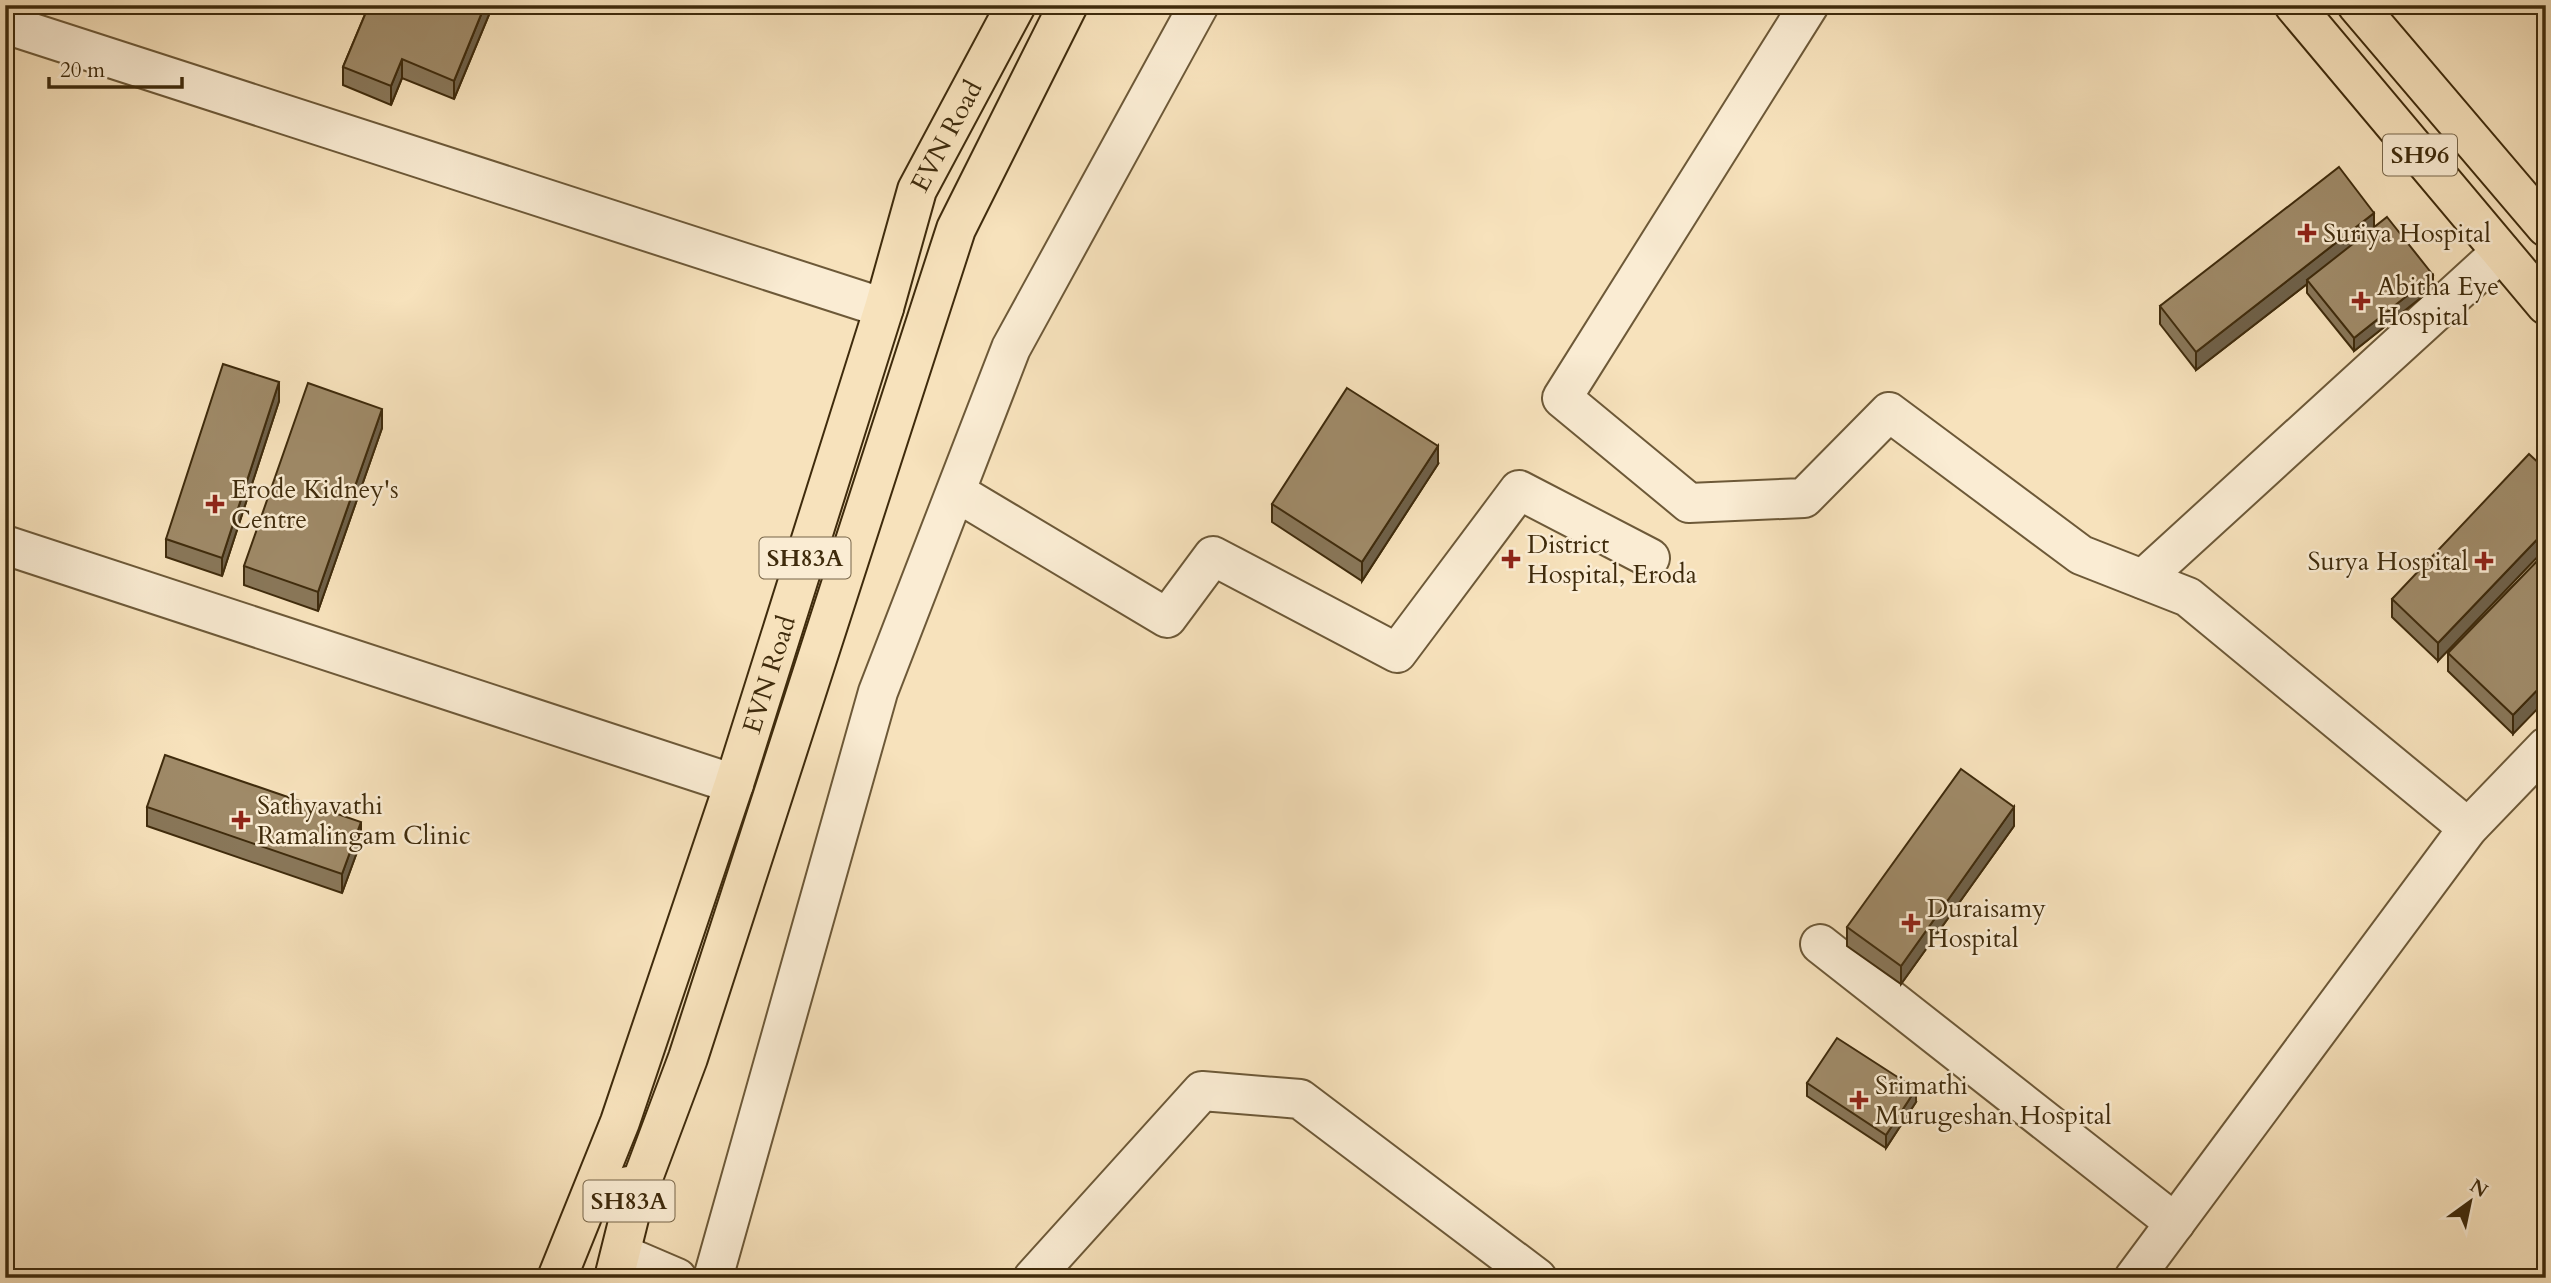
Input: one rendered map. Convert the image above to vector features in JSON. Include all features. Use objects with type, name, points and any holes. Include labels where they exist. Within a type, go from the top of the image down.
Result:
[{"type":"main road","name":"EVN Road","points":[[618,1266],[631,1210],[620,1122],[734,784],[884,307],[917,190],[1016,5]]},
{"type":"main road","points":[[631,1210],[688,1058],[956,229],[1068,5]]},
{"type":"main road","name":"SH96","points":[[2294,5],[2546,305]]},
{"type":"main road","name":"SH96","points":[[2318,5],[2546,274]]},
{"type":"main road","name":"SH96","points":[[2357,5],[2546,227]]},
{"type":"main road","name":"SH96","points":[[2382,5],[2546,198]]},
{"type":"main road","points":[[557,1278],[620,1122]]},
{"type":"street","points":[[713,1278],[878,692],[1011,348],[1199,5]]},
{"type":"street","points":[[1809,5],[1562,398],[1689,503],[1804,498],[1889,412],[2081,555],[2188,597],[2468,828]]},
{"type":"street","points":[[5,24],[884,307]]},
{"type":"street","points":[[2143,579],[2501,252]]},
{"type":"street","points":[[956,492],[1167,618],[1213,556],[1397,653],[1520,490],[1650,558]]},
{"type":"street","points":[[5,545],[734,784]]},
{"type":"street","points":[[2134,1278],[2468,828],[2546,747]]},
{"type":"street","points":[[1820,944],[2175,1223]]},
{"type":"street","points":[[1033,1278],[1202,1091],[1300,1099],[1537,1278]]},
{"type":"street","points":[[618,1266],[677,1278]]},
{"type":"building","points":[[369,5],[485,5],[454,81],[402,59],[391,86],[343,67]]},
{"type":"building","points":[[2339,167],[2374,213],[2196,352],[2160,306]]},
{"type":"building","points":[[2387,217],[2433,275],[2354,338],[2307,280]]},
{"type":"building","points":[[223,364],[279,382],[222,558],[166,539]]},
{"type":"building","points":[[308,383],[382,409],[318,592],[244,566]]},
{"type":"building","points":[[1347,388],[1438,446],[1362,562],[1272,504]]},
{"type":"building","points":[[2529,454],[2546,470],[2546,530],[2438,643],[2392,599]]},
{"type":"building","points":[[2546,552],[2546,681],[2513,715],[2448,653]]},
{"type":"building","points":[[165,755],[361,822],[342,874],[147,807]]},
{"type":"building","points":[[1961,769],[2014,807],[1901,966],[1847,927]]},
{"type":"building","points":[[1837,1038],[1916,1089],[1886,1135],[1807,1083]]},
{"type":"place","name":"Suriya Hospital","points":[[2307,233]]},
{"type":"place","name":"Abitha Eye Hospital","points":[[2361,301]]},
{"type":"place","name":"Erode Kidney's Centre","points":[[215,504]]},
{"type":"place","name":"District Hospital, Eroda","points":[[1511,559]]},
{"type":"place","name":"Surya Hospital","points":[[2484,561]]},
{"type":"place","name":"Sathyavathi Ramalingam Clinic","points":[[241,820]]},
{"type":"place","name":"Duraisamy Hospital","points":[[1911,923]]},
{"type":"place","name":"Srimathi Murugeshan Hospital","points":[[1859,1100]]}]
